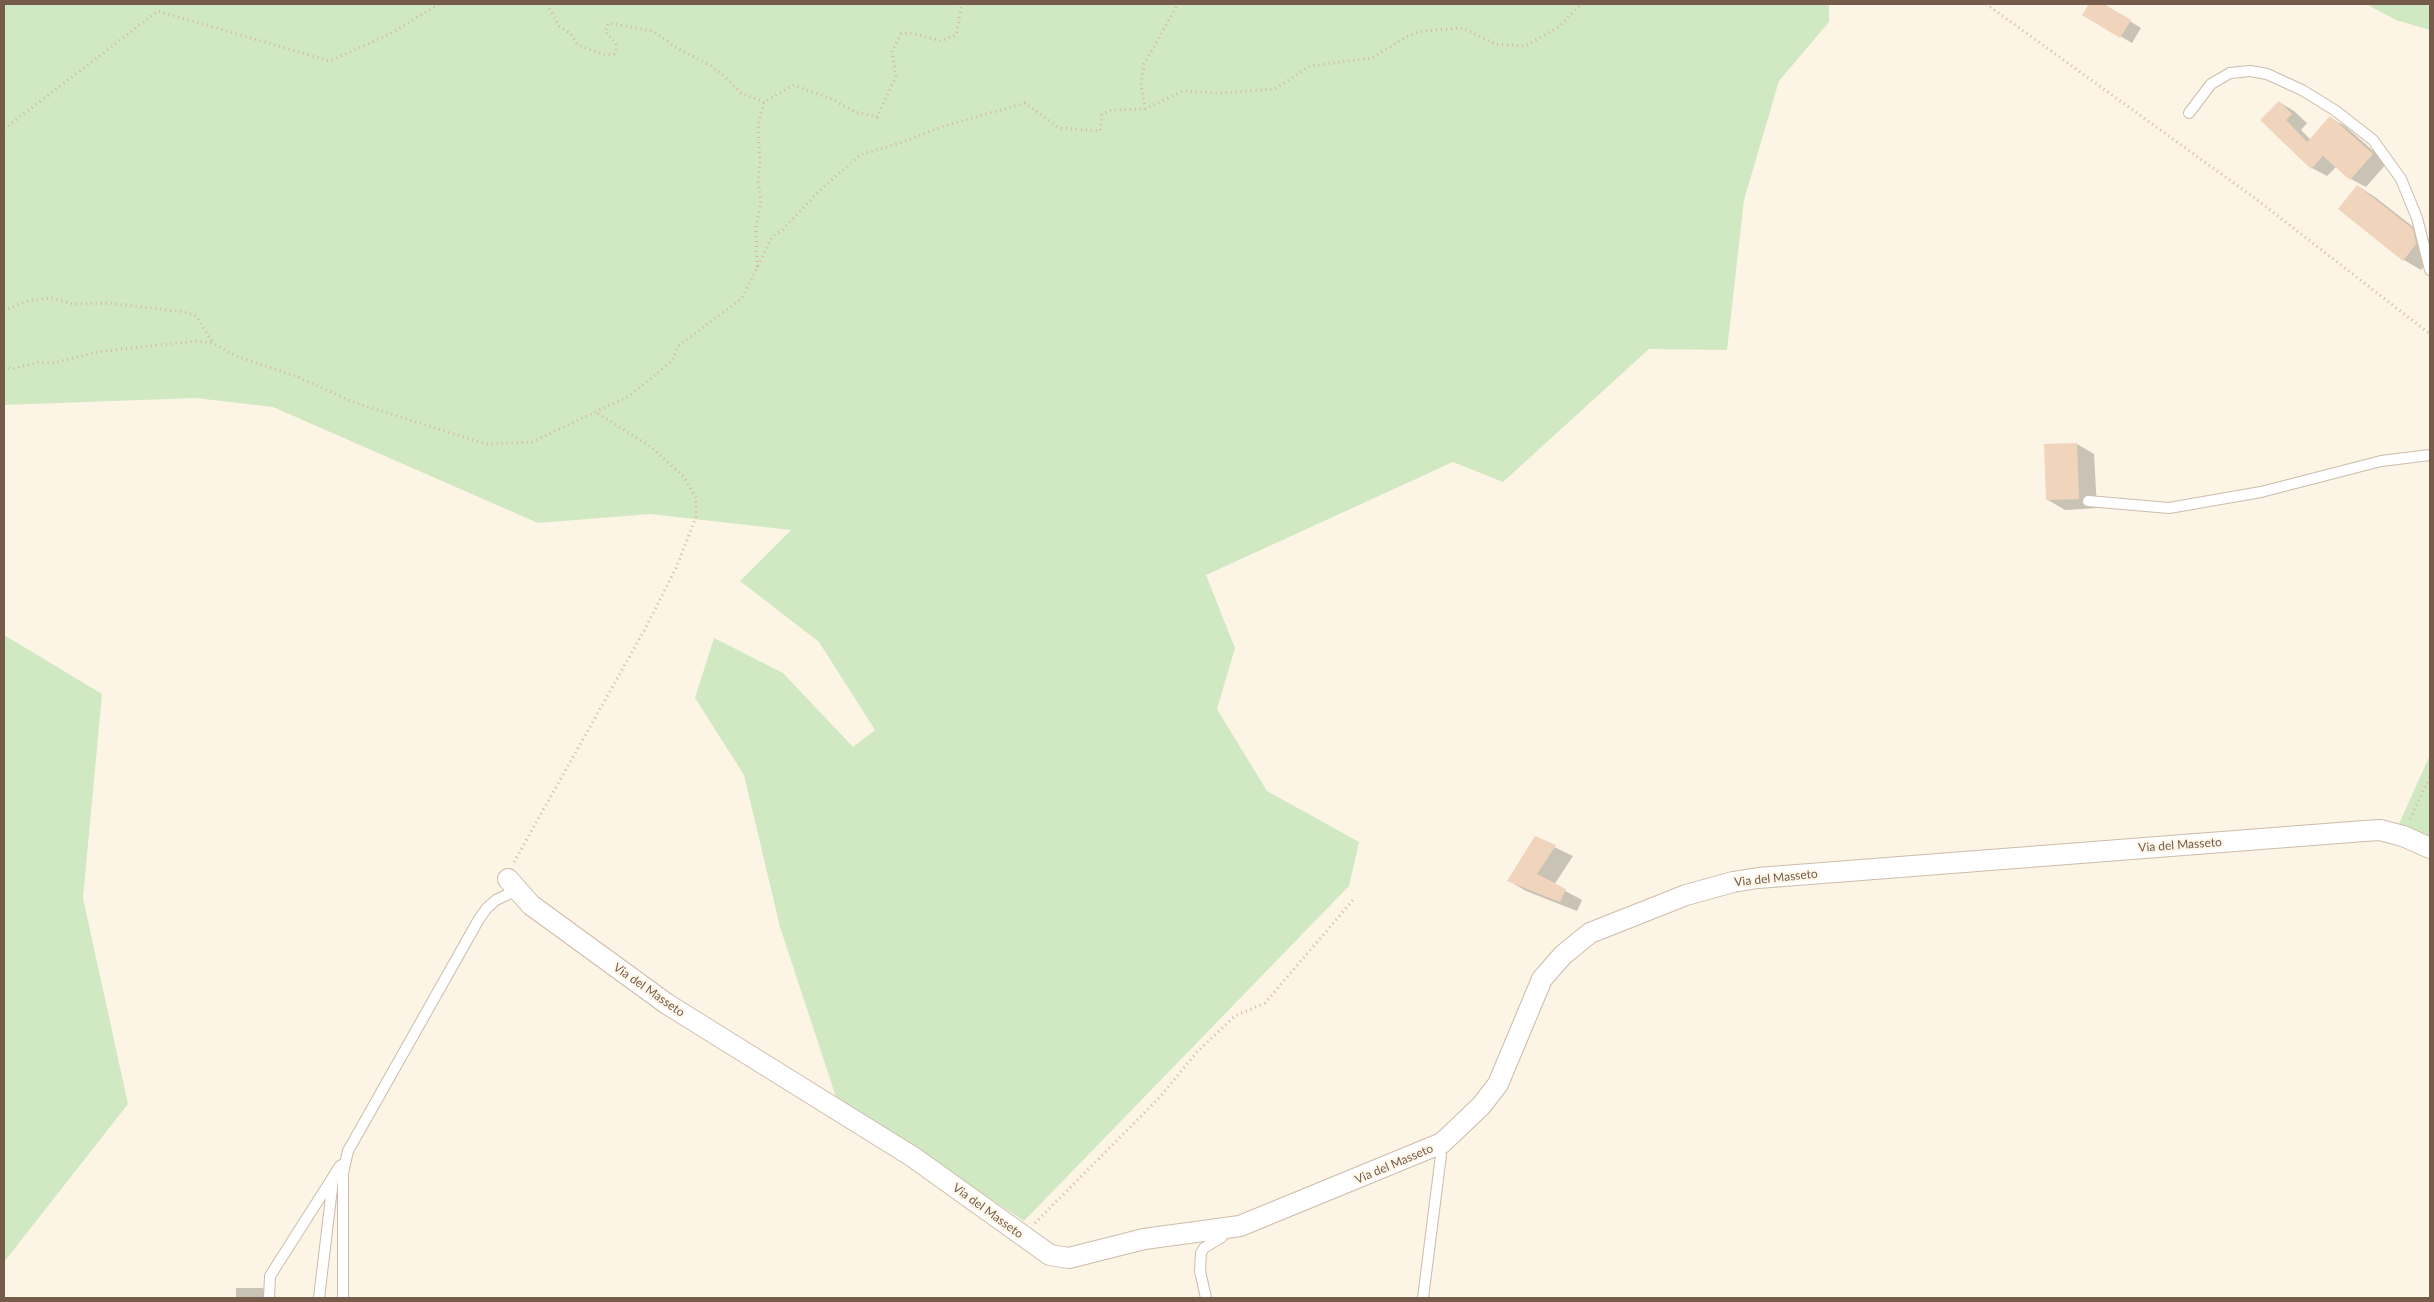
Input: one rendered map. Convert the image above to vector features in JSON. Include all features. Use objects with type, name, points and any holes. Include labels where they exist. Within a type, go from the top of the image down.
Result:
[{"type":"street","name":"Via del Masseto","points":[[513,885],[532,905],[668,1004],[913,1157],[1050,1255],[1069,1258],[1144,1239],[1223,1229],[1260,1220],[1442,1143],[1481,1106],[1498,1084],[1542,979],[1563,954],[1590,934],[1686,895],[1733,882],[1758,878],[2364,831],[2380,830],[2403,836],[2430,848]]},
{"type":"lane","points":[[2189,113],[2211,84],[2230,73],[2250,71],[2267,74],[2302,90],[2336,111],[2373,140],[2401,179],[2418,218],[2430,270]]},
{"type":"lane","points":[[2088,501],[2169,508],[2261,492],[2381,461],[2430,455]]},
{"type":"lane","points":[[343,1298],[343,1173],[351,1146],[479,919],[487,908],[513,885]]},
{"type":"lane","points":[[1423,1298],[1441,1155],[1436,1146]]},
{"type":"lane","points":[[269,1298],[270,1276],[333,1176],[340,1166],[345,1163]]},
{"type":"lane","points":[[319,1298],[333,1176]]},
{"type":"lane","points":[[1206,1298],[1200,1271],[1202,1253],[1204,1248],[1222,1237],[1223,1229]]},
{"type":"path","points":[[4,129],[158,12],[330,61],[390,34],[440,4]]},
{"type":"path","points":[[547,4],[559,26],[570,33],[577,44],[588,49],[605,55],[614,54],[616,44],[605,32],[608,23],[614,22],[652,31],[677,48],[711,66],[724,76],[741,94],[764,102]]},
{"type":"path","points":[[757,268],[756,229],[761,201],[758,184],[760,163],[758,126],[764,102],[794,85],[834,100],[855,112],[877,117],[896,77],[892,51],[901,34],[912,33],[941,41],[956,35],[962,4]]},
{"type":"path","points":[[1145,109],[1141,84],[1144,64],[1178,4]]},
{"type":"path","points":[[4,366],[12,369],[38,362],[53,363],[97,352],[175,342],[196,341],[213,343],[236,356],[298,377],[353,402],[486,444],[532,442],[597,413],[629,396],[672,361],[678,346],[742,298],[772,237],[783,229],[820,190],[860,155],[904,142],[944,126],[1025,103],[1059,128],[1100,130],[1102,114],[1111,110],[1145,109],[1183,90],[1220,92],[1275,89],[1310,66],[1372,58],[1406,37],[1421,31],[1463,28],[1495,44],[1525,46],[1559,27],[1581,4]]},
{"type":"path","points":[[1986,4],[2256,199],[2430,334]]},
{"type":"path","points":[[4,311],[26,301],[52,298],[72,304],[108,303],[185,312],[196,316],[213,343]]},
{"type":"path","points":[[513,885],[513,865],[645,629],[676,568],[696,517],[696,498],[684,477],[651,447],[597,413]]},
{"type":"path","points":[[2403,836],[2430,777]]},
{"type":"path","points":[[1022,1236],[1146,1111],[1204,1046],[1235,1016],[1265,1003],[1353,900]]},
{"type":"green space","points":[[4,4],[1829,4],[1829,22],[1779,81],[1744,200],[1727,350],[1649,349],[1503,482],[1453,462],[1206,575],[1235,648],[1217,709],[1267,791],[1359,842],[1349,886],[1024,1221],[836,1097],[780,927],[744,775],[695,698],[714,638],[783,673],[853,747],[875,730],[819,642],[740,581],[791,530],[650,514],[538,523],[273,407],[195,398],[4,405]]},
{"type":"green space","points":[[2366,4],[2430,4],[2430,30],[2396,20]]},
{"type":"green space","points":[[4,635],[102,694],[83,898],[128,1104],[4,1262]]},
{"type":"green space","points":[[2430,755],[2430,841],[2398,826]]},
{"type":"building","points":[[2089,4],[2104,4],[2131,20],[2120,38],[2082,15]]},
{"type":"building","points":[[2279,101],[2292,114],[2286,120],[2307,142],[2330,116],[2373,154],[2350,180],[2323,156],[2311,169],[2260,120]]},
{"type":"building","points":[[2357,185],[2413,229],[2416,244],[2403,261],[2338,209]]},
{"type":"building","points":[[2077,443],[2079,499],[2046,500],[2044,444]]},
{"type":"building","points":[[1535,836],[1556,845],[1537,874],[1566,889],[1560,902],[1507,881]]}]
